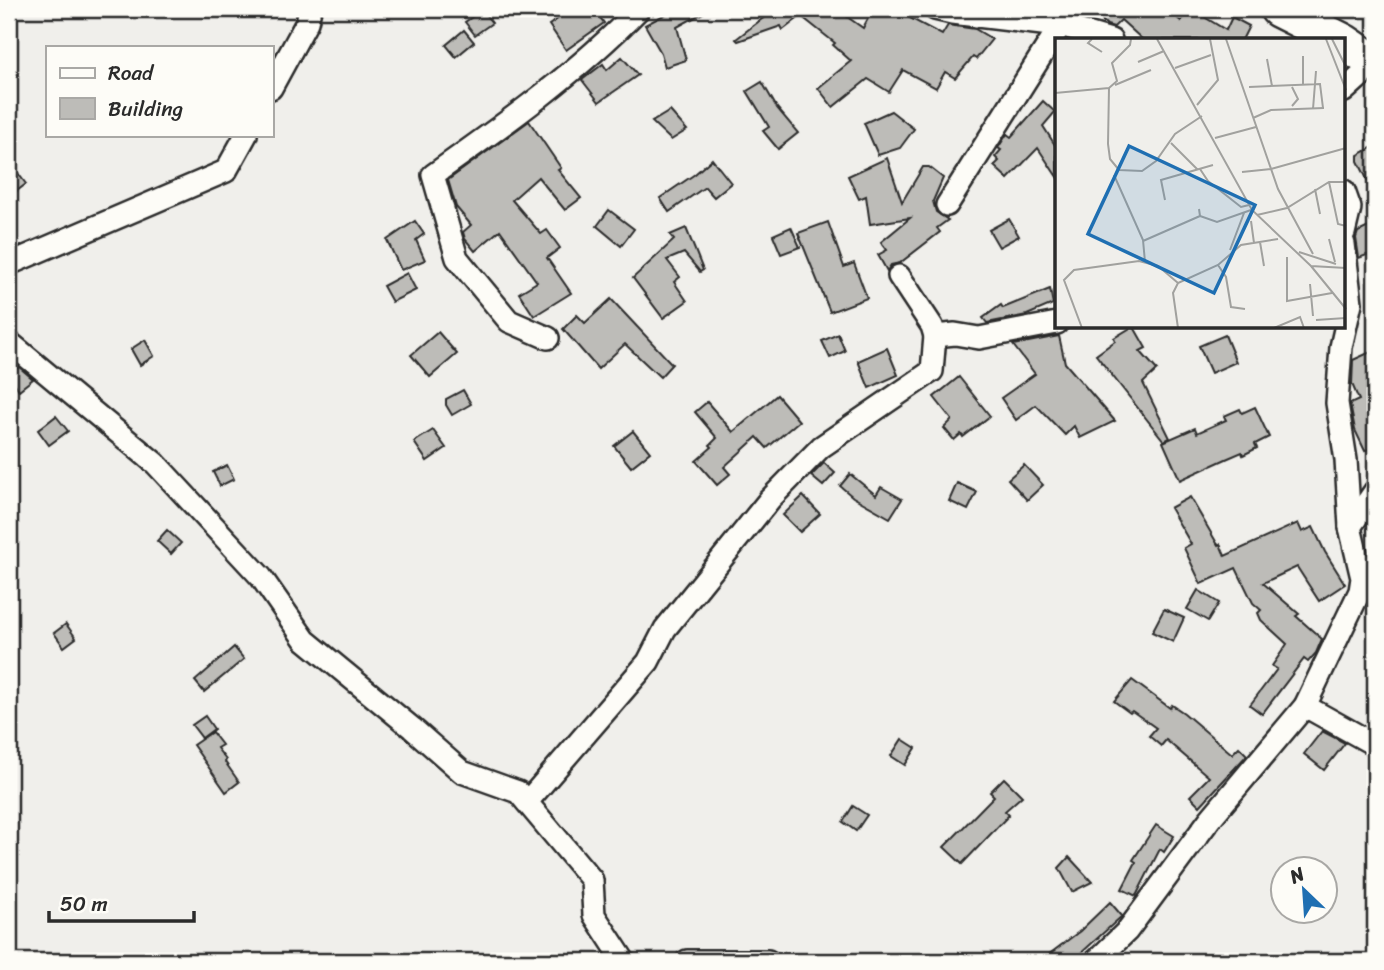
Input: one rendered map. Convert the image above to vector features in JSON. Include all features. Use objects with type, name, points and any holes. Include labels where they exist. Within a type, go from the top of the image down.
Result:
[{"type":"highway","points":[[1278,9],[1333,38]]},
{"type":"highway","points":[[1346,46],[1375,63]]},
{"type":"street","points":[[273,84],[307,22],[310,9]]},
{"type":"street","points":[[548,338],[509,321],[457,258],[433,175],[529,107],[605,44],[639,9]]},
{"type":"street","points":[[935,9],[1060,26],[1104,38]]},
{"type":"street","points":[[947,205],[1060,26]]},
{"type":"street","points":[[1346,89],[1375,63]]},
{"type":"street","points":[[9,264],[226,171],[245,136]]},
{"type":"street","points":[[1346,197],[1350,208],[1346,225]]},
{"type":"street","points":[[1346,261],[1351,303],[1346,323]]},
{"type":"street","points":[[527,802],[648,662],[665,629],[770,499],[821,447],[932,371],[935,336],[933,326],[899,275]]},
{"type":"street","points":[[935,336],[955,334],[979,338],[1055,323]]},
{"type":"street","points":[[1096,961],[1127,931],[1210,819],[1305,706],[1360,591],[1362,578],[1350,527],[1346,460],[1337,403],[1340,347],[1344,329]]},
{"type":"street","points":[[9,341],[156,464],[261,577],[305,640],[462,772],[519,792],[592,880],[594,915],[624,961]]},
{"type":"street","points":[[1350,527],[1375,492]]},
{"type":"street","points":[[1305,706],[1375,745]]},
{"type":"street","points":[[687,961],[768,961]]},
{"type":"building","points":[[572,9],[594,9],[604,23],[566,50],[549,25]]},
{"type":"building","points":[[663,9],[710,9],[677,27],[686,60],[665,67],[661,53],[645,25],[666,14]]},
{"type":"building","points":[[775,9],[836,9],[863,28],[873,9],[893,9],[942,35],[948,25],[975,29],[992,39],[976,59],[973,57],[955,78],[945,72],[936,88],[903,70],[889,92],[868,79],[833,107],[818,88],[851,61],[833,45],[835,43],[801,16],[783,30],[781,26],[738,41],[736,39]]},
{"type":"building","points":[[1090,9],[1166,9],[1181,21],[1191,9],[1226,30],[1232,17],[1249,26],[1243,38],[1141,38],[1121,20],[1114,27],[1107,25]]},
{"type":"building","points":[[482,10],[492,23],[475,35],[465,22]]},
{"type":"building","points":[[464,30],[474,42],[456,57],[446,45]]},
{"type":"building","points":[[622,57],[638,75],[599,102],[582,80],[603,64],[607,70]]},
{"type":"building","points":[[762,82],[777,108],[798,133],[778,149],[763,131],[769,127],[747,91]]},
{"type":"building","points":[[1043,101],[1055,112],[1043,126],[1055,145],[1055,174],[1038,148],[1008,179],[994,166],[999,161],[995,157],[1001,150],[998,148],[1007,134],[1011,137]]},
{"type":"building","points":[[670,111],[687,130],[671,140],[652,122]]},
{"type":"building","points":[[891,111],[914,129],[900,148],[878,155],[864,123]]},
{"type":"building","points":[[529,121],[561,168],[558,170],[581,198],[565,210],[538,177],[512,200],[541,234],[547,230],[560,248],[547,258],[571,293],[534,316],[519,293],[537,282],[500,230],[475,251],[463,232],[471,225],[456,207],[448,180]]},
{"type":"building","points":[[1375,146],[1375,195],[1358,161],[1358,155]]},
{"type":"building","points":[[887,158],[902,202],[923,167],[929,167],[943,178],[933,201],[936,212],[948,220],[937,228],[940,232],[900,263],[891,265],[887,271],[878,255],[887,250],[881,242],[910,218],[870,224],[866,196],[859,199],[848,176]]},
{"type":"building","points":[[712,159],[731,183],[714,197],[705,187],[669,212],[660,198]]},
{"type":"building","points":[[9,161],[26,184],[9,197]]},
{"type":"building","points":[[609,210],[634,229],[621,246],[597,226]]},
{"type":"building","points":[[1009,219],[1019,236],[999,247],[989,230]]},
{"type":"building","points":[[415,221],[424,234],[416,240],[425,260],[401,270],[387,240]]},
{"type":"building","points":[[828,222],[844,267],[854,263],[867,298],[830,312],[798,233]]},
{"type":"building","points":[[1375,224],[1375,252],[1359,258],[1356,238],[1358,232]]},
{"type":"building","points":[[791,227],[800,247],[781,254],[773,235]]},
{"type":"building","points":[[686,228],[703,270],[700,272],[684,253],[667,260],[680,277],[674,282],[687,301],[663,318],[633,278],[674,240],[670,235]]},
{"type":"building","points":[[407,273],[416,290],[392,302],[383,286]]},
{"type":"building","points":[[1050,289],[1053,304],[1027,315],[987,323],[983,318],[1001,305],[1003,308]]},
{"type":"building","points":[[611,299],[672,364],[660,377],[625,344],[598,369],[563,329],[577,315],[585,323]]},
{"type":"building","points":[[1129,329],[1135,329],[1146,348],[1140,351],[1157,370],[1143,383],[1170,438],[1164,441],[1096,355],[1115,341],[1114,338]]},
{"type":"building","points":[[438,332],[457,354],[430,377],[411,355]]},
{"type":"building","points":[[838,334],[845,351],[830,358],[822,341]]},
{"type":"building","points":[[1225,335],[1236,362],[1211,373],[1199,346]]},
{"type":"building","points":[[1059,336],[1065,363],[1115,421],[1080,438],[1074,426],[1065,435],[1036,405],[1016,420],[1001,398],[1035,374],[1013,345]]},
{"type":"building","points":[[145,340],[154,356],[140,365],[131,349]]},
{"type":"building","points":[[887,348],[898,375],[869,388],[858,361]]},
{"type":"building","points":[[1375,350],[1375,445],[1365,451],[1355,430],[1350,404],[1359,400],[1352,384],[1353,360]]},
{"type":"building","points":[[19,367],[33,379],[19,390],[9,375]]},
{"type":"building","points":[[959,377],[990,416],[963,437],[961,434],[954,440],[944,428],[952,420],[934,397]]},
{"type":"building","points":[[463,390],[471,404],[452,415],[446,405],[446,399]]},
{"type":"building","points":[[777,395],[799,421],[767,448],[757,437],[724,467],[730,474],[717,485],[696,461],[712,447],[710,445],[717,438],[695,412],[707,402],[733,432]]},
{"type":"building","points":[[1255,407],[1269,437],[1255,444],[1257,448],[1243,455],[1242,452],[1180,480],[1163,442],[1195,428],[1197,433],[1226,420],[1224,416],[1240,409],[1242,413]]},
{"type":"building","points":[[56,416],[68,431],[49,445],[38,430]]},
{"type":"building","points":[[433,430],[446,448],[427,461],[414,442]]},
{"type":"building","points":[[633,431],[650,452],[631,467],[614,446]]},
{"type":"building","points":[[824,463],[835,473],[823,486],[811,476]]},
{"type":"building","points":[[227,465],[234,479],[220,486],[213,472]]},
{"type":"building","points":[[1024,465],[1043,485],[1027,500],[1008,479]]},
{"type":"building","points":[[850,474],[876,495],[881,487],[902,499],[890,518],[853,497],[840,486]]},
{"type":"building","points":[[957,483],[977,492],[968,510],[949,501]]},
{"type":"building","points":[[803,496],[820,514],[800,532],[783,515]]},
{"type":"building","points":[[1190,497],[1225,556],[1298,523],[1302,532],[1313,527],[1345,584],[1319,601],[1297,567],[1263,583],[1299,614],[1296,616],[1322,639],[1316,653],[1308,662],[1304,659],[1262,714],[1250,705],[1277,669],[1272,666],[1287,644],[1261,620],[1258,613],[1261,610],[1253,603],[1236,568],[1201,584],[1184,548],[1191,544],[1170,508]]},
{"type":"building","points":[[167,530],[181,543],[171,554],[157,541]]},
{"type":"building","points":[[1198,590],[1219,603],[1208,621],[1187,609]]},
{"type":"building","points":[[1164,609],[1184,618],[1173,642],[1152,632]]},
{"type":"building","points":[[66,624],[76,638],[64,647],[54,633]]},
{"type":"building","points":[[234,647],[244,659],[204,692],[195,681]]},
{"type":"building","points":[[1132,680],[1170,708],[1172,705],[1184,713],[1232,754],[1239,747],[1247,755],[1200,806],[1190,796],[1209,777],[1166,740],[1161,746],[1149,736],[1156,728],[1114,701]]},
{"type":"building","points":[[205,716],[214,729],[202,738],[192,725]]},
{"type":"building","points":[[1322,731],[1345,743],[1324,770],[1304,754]]},
{"type":"building","points":[[212,732],[222,745],[217,748],[239,782],[226,792],[193,745]]},
{"type":"building","points":[[902,739],[916,748],[905,765],[891,756]]},
{"type":"building","points":[[1004,778],[1022,796],[1005,811],[1009,815],[962,864],[944,847],[994,796],[990,792]]},
{"type":"building","points":[[853,806],[867,815],[856,831],[843,822]]},
{"type":"building","points":[[1156,825],[1174,836],[1164,852],[1160,849],[1136,896],[1122,889],[1136,862],[1133,860]]},
{"type":"building","points":[[1069,857],[1092,882],[1072,892],[1059,868]]},
{"type":"building","points":[[1110,902],[1122,916],[1079,955],[1070,961],[1040,961],[1080,931]]}]
